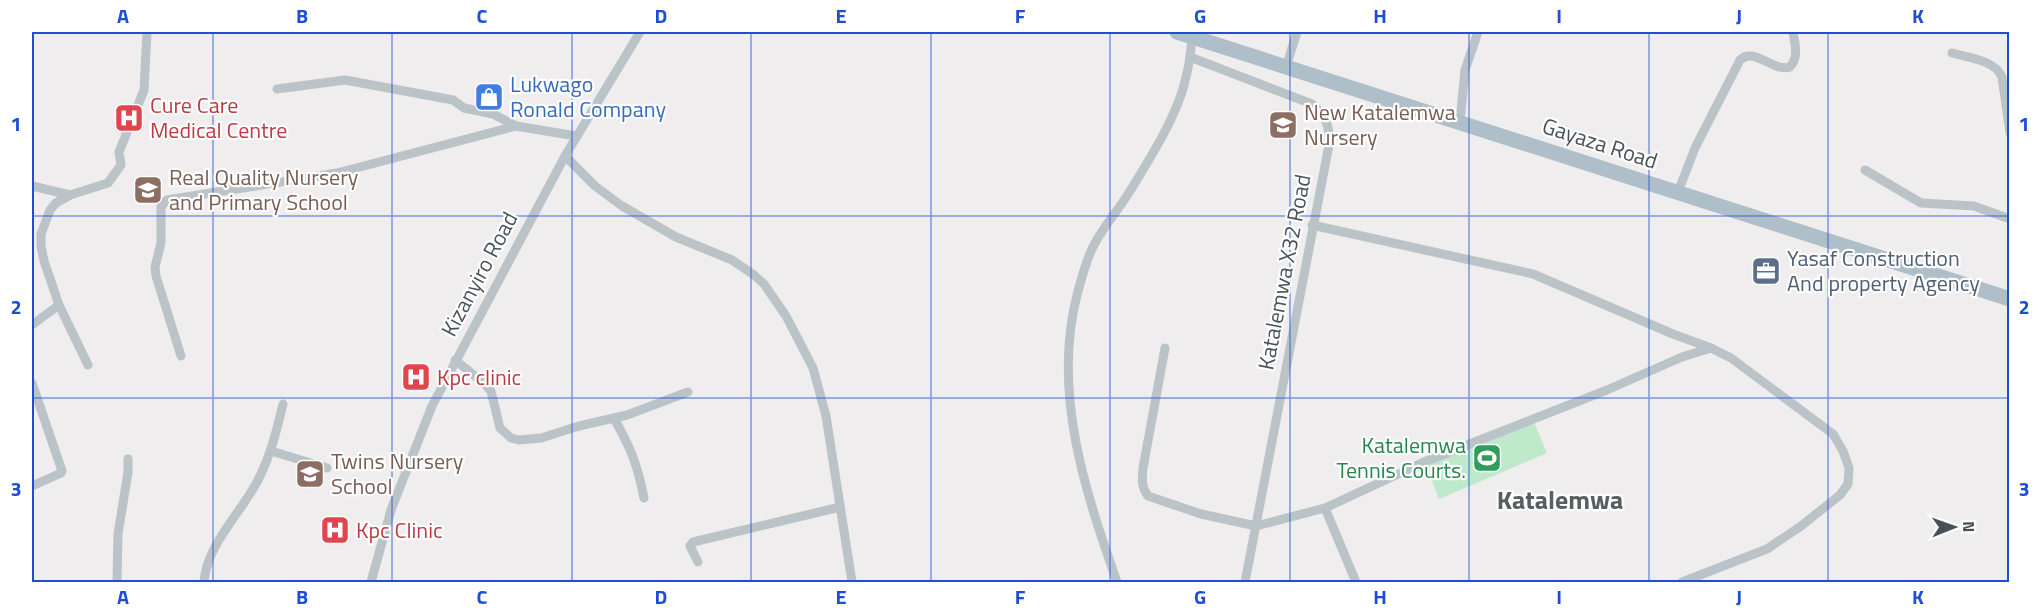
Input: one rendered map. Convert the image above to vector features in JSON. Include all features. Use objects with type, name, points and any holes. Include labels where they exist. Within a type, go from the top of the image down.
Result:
[{"type":"main road","name":"Gayaza Road","points":[[1177,32],[2010,299]]},
{"type":"street","points":[[88,365],[59,305],[40,246],[41,234],[50,210],[56,203],[70,195],[108,183],[121,165],[119,152],[144,90],[147,32]]},
{"type":"street","name":"Kizanyiro Road","points":[[371,582],[391,510],[432,406],[576,136],[640,32]]},
{"type":"street","points":[[1286,67],[1297,32]]},
{"type":"street","points":[[1460,122],[1465,70],[1478,32]]},
{"type":"street","points":[[1678,192],[1695,148],[1740,60],[1750,56],[1780,68],[1790,67],[1796,54],[1794,32]]},
{"type":"street","points":[[1117,582],[1085,483],[1074,430],[1067,378],[1072,315],[1091,251],[1157,145],[1185,83],[1192,36]]},
{"type":"street","points":[[1952,54],[1993,65],[1999,69],[2010,133]]},
{"type":"street","name":"Katalemwa X32 Road","points":[[1190,57],[1312,104],[1322,112],[1328,122],[1329,145],[1245,582]]},
{"type":"street","points":[[277,89],[345,80],[453,100],[464,108],[493,114],[516,126],[576,136]]},
{"type":"street","points":[[182,356],[156,276],[156,260],[161,243],[161,207],[167,200],[337,173],[516,126]]},
{"type":"street","points":[[565,156],[595,186],[622,206],[676,237],[732,260],[764,284],[786,316],[813,368],[826,416],[852,582]]},
{"type":"street","points":[[1865,170],[1922,203],[1974,206],[2010,219]]},
{"type":"street","points":[[32,186],[70,195]]},
{"type":"street","points":[[1312,225],[1533,274],[1731,358],[1833,434],[1843,451],[1849,468],[1848,484],[1840,495],[1767,549],[1682,582]]},
{"type":"street","points":[[32,325],[59,305]]},
{"type":"street","points":[[1165,348],[1143,468],[1144,490],[1148,496],[1201,514],[1256,526],[1325,508],[1424,462],[1607,390],[1682,357],[1711,348]]},
{"type":"street","points":[[455,360],[491,391],[500,428],[511,438],[519,440],[541,438],[614,418],[660,404],[688,392]]},
{"type":"street","points":[[32,383],[62,471],[32,486]]},
{"type":"street","points":[[204,582],[205,567],[210,555],[259,478],[271,451],[283,404]]},
{"type":"street","points":[[614,418],[632,450],[638,466],[644,498]]},
{"type":"street","points":[[271,451],[327,468]]},
{"type":"street","points":[[117,582],[118,534],[128,459]]},
{"type":"street","points":[[698,562],[690,546],[693,542],[840,507]]},
{"type":"street","points":[[1325,508],[1356,582]]},
{"type":"green space","name":"Katalemwa Tennis Courts.","points":[[1533,420],[1547,453],[1439,499],[1425,462]]},
{"type":"place","name":"Lukwago Ronald Company","points":[[489,97]]},
{"type":"place","name":"Cure Care Medical Centre","points":[[129,118]]},
{"type":"place","name":"New Katalemwa Nursery","points":[[1283,125]]},
{"type":"place","name":"Real Quality Nursery and Primary School","points":[[148,190]]},
{"type":"place","name":"Yasaf Construction And property Agency","points":[[1766,271]]},
{"type":"place","name":"Kpc clinic","points":[[416,377]]},
{"type":"place","name":"Katalemwa Tennis Courts.","points":[[1487,458]]},
{"type":"place","name":"Twins Nursery School","points":[[310,474]]},
{"type":"place","name":"Kpc Clinic","points":[[335,530]]},
{"type":"district","name":"Katalemwa","points":[[1560,500]]}]
